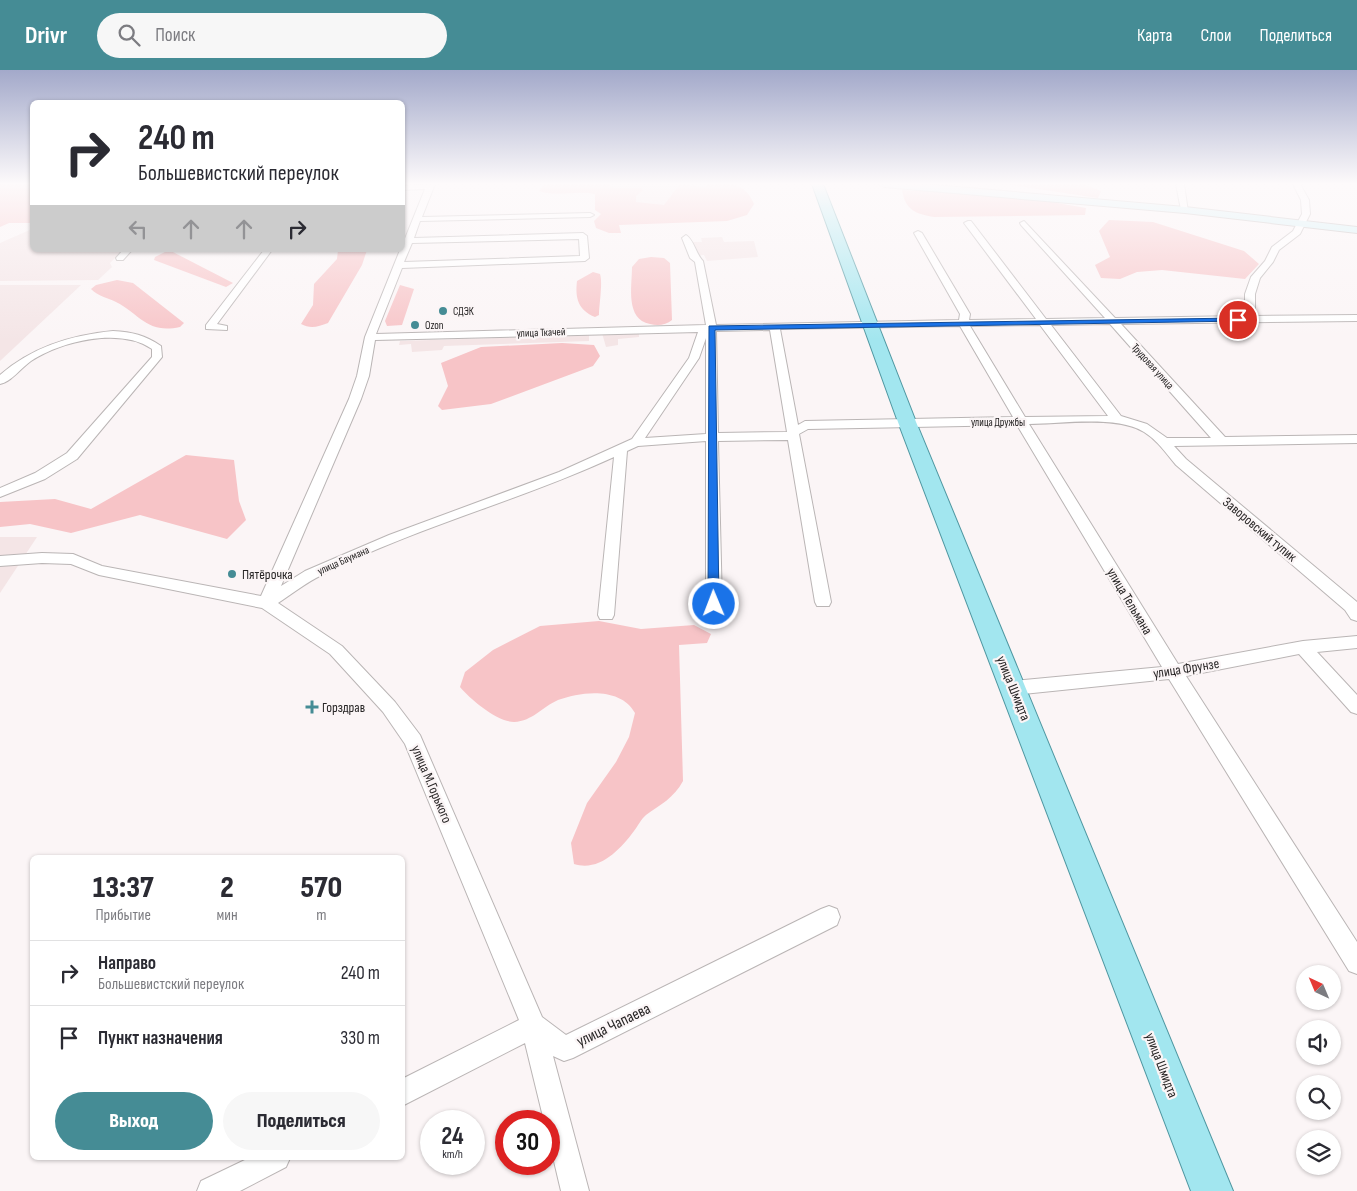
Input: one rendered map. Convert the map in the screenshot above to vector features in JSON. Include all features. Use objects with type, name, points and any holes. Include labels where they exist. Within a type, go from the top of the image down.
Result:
[{"type":"main road","name":"улица Шмидта","points":[[836,236],[907,422],[1212,1191]]},
{"type":"street","points":[[405,250],[410,236]]},
{"type":"street","points":[[408,241],[571,236]]},
{"type":"street","points":[[400,265],[585,258],[582,236]]},
{"type":"street","name":"улица Тельмана","points":[[920,236],[965,314],[964,324],[1021,422],[1174,672],[1357,963]]},
{"type":"street","points":[[978,236],[1117,419]]},
{"type":"street","name":"Трудовая улица","points":[[1036,236],[1222,442]]},
{"type":"street","points":[[1250,319],[1250,294],[1256,277],[1269,262],[1275,249],[1291,236]]},
{"type":"street","points":[[686,238],[694,258],[699,261],[707,328],[712,437],[714,604]]},
{"type":"street","points":[[120,258],[126,252]]},
{"type":"street","points":[[223,328],[210,327],[266,252]]},
{"type":"street","points":[[266,603],[355,399],[363,376],[370,337],[404,252]]},
{"type":"street","name":"улица Ткачей","points":[[370,337],[869,324],[1357,318]]},
{"type":"street","points":[[774,326],[823,602]]},
{"type":"street","points":[[636,442],[694,358],[707,328]]},
{"type":"street","points":[[0,381],[29,358],[55,347],[85,338],[103,335],[132,335],[148,339],[157,348],[157,357],[72,456],[40,476],[0,493]]},
{"type":"street","name":"улица Дружбы","points":[[636,442],[712,437],[789,436],[805,425],[1117,419],[1134,422],[1150,430],[1164,442]]},
{"type":"street","points":[[1164,442],[1357,439]]},
{"type":"street","name":"улица Баумана","points":[[266,603],[310,575],[394,538],[564,475],[636,442]]},
{"type":"street","name":"Заворовский тупик","points":[[1164,442],[1181,462],[1357,614]]},
{"type":"street","points":[[606,615],[621,449]]},
{"type":"street","name":"улица М.Горького","points":[[0,561],[42,558],[73,559],[98,570],[266,603],[336,650],[389,707],[413,740],[533,1026],[575,1191]]},
{"type":"street","name":"улица Фрунзе","points":[[1014,688],[1174,672],[1303,647],[1357,642]]},
{"type":"street","points":[[1303,647],[1357,707]]},
{"type":"street","name":"улица Чапаева","points":[[533,1026],[564,1049],[829,917]]},
{"type":"street","points":[[405,1091],[533,1026]]},
{"type":"street","points":[[212,1191],[273,1160]]},
{"type":"shaded area","points":[[15,236],[30,236],[30,252],[121,252],[110,263],[112,267],[98,280],[0,281],[0,243]]},
{"type":"shaded area","points":[[1101,236],[1198,236],[1244,251],[1259,264],[1245,279],[1162,270],[1137,272],[1120,279],[1101,278],[1095,265],[1110,257]]},
{"type":"shaded area","points":[[722,237],[724,242],[754,241],[758,257],[707,261],[704,255],[693,256],[691,242],[702,242],[701,238]]},
{"type":"shaded area","points":[[165,252],[173,252],[233,283],[226,287],[154,260],[155,257]]},
{"type":"shaded area","points":[[338,252],[366,252],[362,265],[328,323],[314,327],[301,324],[313,305],[314,284],[337,259]]},
{"type":"shaded area","points":[[651,257],[664,258],[670,263],[672,320],[662,325],[653,325],[642,321],[633,309],[631,292],[632,267],[639,259]]},
{"type":"shaded area","points":[[593,272],[600,274],[601,283],[599,315],[595,317],[581,307],[577,298],[577,281]]},
{"type":"shaded area","points":[[117,280],[133,283],[184,323],[180,327],[160,328],[152,326],[125,307],[91,289],[96,285]]},
{"type":"shaded area","points":[[0,285],[81,285],[0,361]]},
{"type":"shaded area","points":[[400,285],[414,289],[402,325],[387,326],[385,321]]},
{"type":"shaded area","points":[[639,331],[639,337],[618,339],[618,345],[606,347],[602,333]]},
{"type":"shaded area","points":[[589,335],[589,341],[444,346],[442,350],[412,352],[411,344],[399,345],[400,341]]},
{"type":"shaded area","points":[[562,343],[594,345],[600,356],[593,366],[491,404],[442,410],[438,406],[448,386],[441,363],[481,347]]},
{"type":"shaded area","points":[[186,455],[234,460],[239,501],[246,520],[227,539],[140,515],[71,533],[30,524],[0,527],[0,502],[55,499],[91,509]]},
{"type":"shaded area","points":[[0,537],[37,537],[0,593]]},
{"type":"shaded area","points":[[599,621],[641,629],[694,625],[711,634],[707,643],[679,645],[683,781],[671,797],[644,817],[622,845],[608,858],[592,865],[583,866],[574,864],[571,843],[587,803],[616,762],[629,737],[635,713],[629,705],[611,695],[589,693],[558,700],[527,719],[514,722],[507,721],[492,714],[470,698],[460,687],[465,672],[493,650],[540,626]]},
{"type":"place","name":"СДЭК","points":[[443,311]]},
{"type":"place","name":"Ozon","points":[[415,325]]},
{"type":"place","name":"Пятёрочка","points":[[232,574]]},
{"type":"place","name":"Горздрав","points":[[312,707]]},
{"type":"route","points":[[714,604],[711,328],[1044,321],[1179,322],[1238,320]]}]
